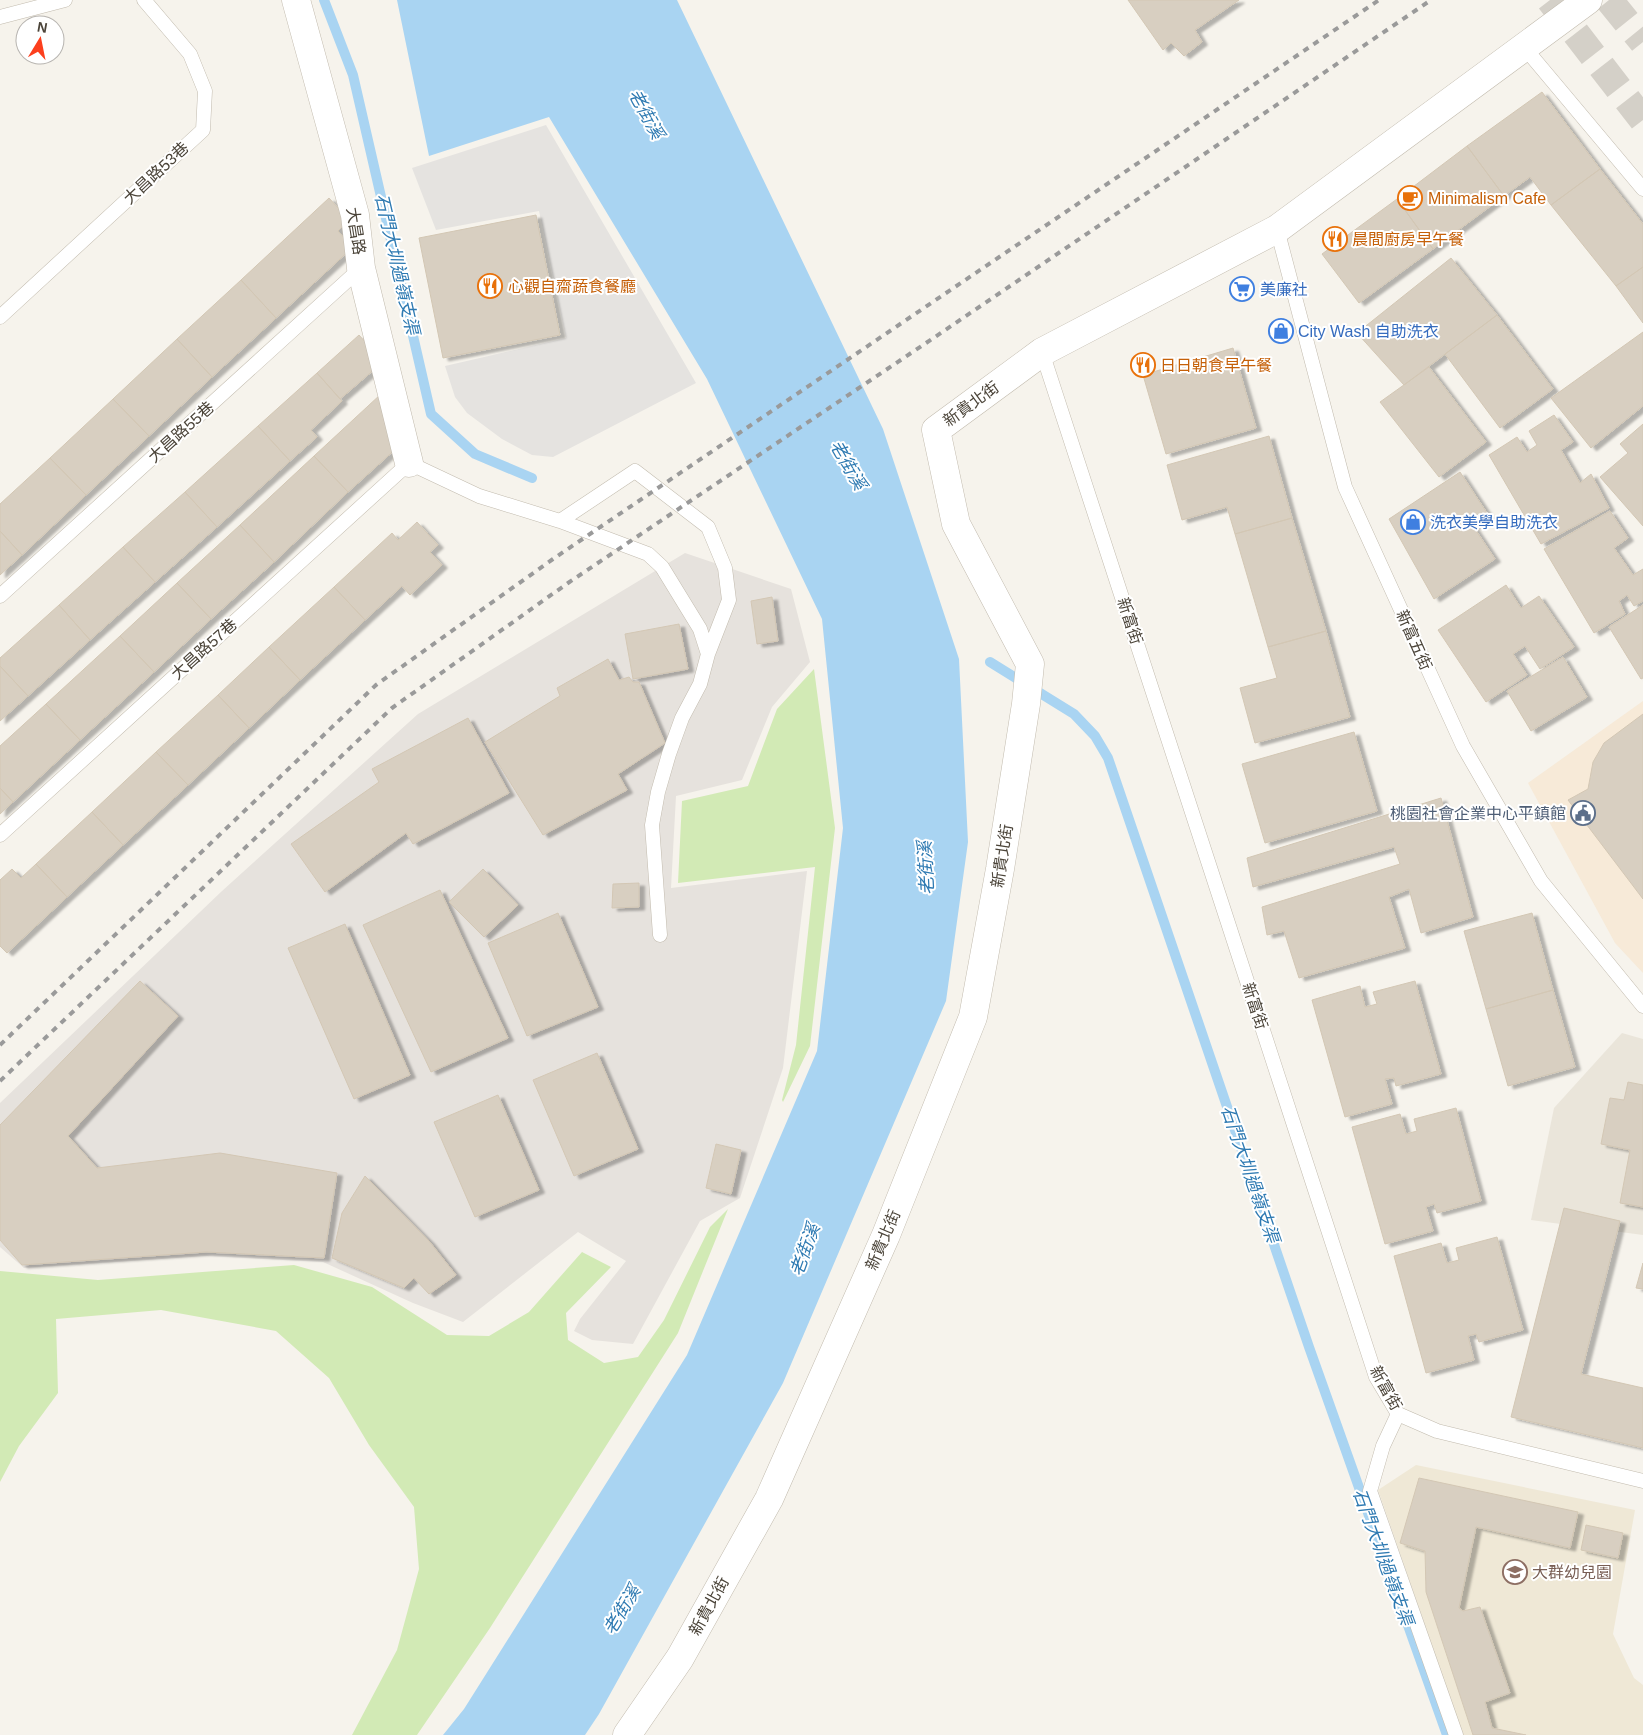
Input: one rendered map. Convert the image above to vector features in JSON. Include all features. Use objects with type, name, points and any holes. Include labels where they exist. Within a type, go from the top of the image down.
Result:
[{"type":"street","name":"大昌路","points":[[296,0],[355,215],[361,268],[409,463]]},
{"type":"street","points":[[1042,352],[1277,229],[1588,0]]},
{"type":"street","name":"新貴北街","points":[[627,1735],[680,1658],[769,1499],[886,1235],[973,1017],[1000,870],[1026,704],[1030,664],[956,524],[936,430],[1042,352]]},
{"type":"lane","points":[[0,17],[65,0]]},
{"type":"lane","name":"大昌路53巷","points":[[0,317],[203,130],[205,91],[190,54],[144,0]]},
{"type":"lane","points":[[1524,47],[1643,190]]},
{"type":"lane","name":"新富五街","points":[[1277,229],[1345,487],[1462,746],[1541,881],[1643,1006]]},
{"type":"lane","name":"大昌路55巷","points":[[0,596],[361,268]]},
{"type":"lane","name":"新富街","points":[[1042,352],[1376,1377],[1398,1414],[1437,1431],[1643,1481]]},
{"type":"lane","points":[[409,463],[479,496],[560,521],[648,554],[662,567],[700,629],[708,654]]},
{"type":"lane","name":"大昌路57巷","points":[[0,835],[409,463]]},
{"type":"lane","points":[[560,521],[635,471],[708,527],[725,568],[729,600],[708,654],[700,684],[682,718],[669,754],[658,792],[652,825],[660,935]]},
{"type":"lane","points":[[1398,1414],[1383,1446],[1370,1491],[1456,1735]]},
{"type":"shaded area","points":[[546,125],[696,383],[553,457],[532,455],[502,439],[467,413],[455,397],[445,366],[566,338],[539,211],[436,230],[412,168]]},
{"type":"shaded area","points":[[685,553],[791,589],[810,662],[772,707],[742,780],[676,796],[671,888],[807,871],[783,1068],[740,1198],[700,1221],[633,1344],[592,1340],[574,1331],[580,1319],[626,1261],[578,1232],[463,1322],[413,1303],[323,1262],[207,1256],[24,1268],[0,1247],[0,1103],[222,891],[418,714]]},
{"type":"shaded area","points":[[1643,701],[1643,973],[1615,943],[1528,783]]},
{"type":"shaded area","points":[[1622,1033],[1643,1039],[1643,1235],[1531,1220],[1554,1108]]},
{"type":"shaded area","name":"大群幼兒園","points":[[1416,1465],[1635,1510],[1613,1634],[1634,1678],[1643,1685],[1643,1735],[1463,1735],[1378,1490]]},
{"type":"green space","points":[[814,669],[835,828],[810,1046],[783,1102],[796,1045],[815,867],[678,883],[682,801],[748,786],[777,709]]},
{"type":"green space","points":[[728,1209],[678,1333],[490,1628],[417,1735],[352,1735],[397,1650],[419,1569],[414,1507],[369,1445],[329,1378],[276,1331],[161,1310],[56,1319],[58,1393],[19,1446],[0,1482],[0,1271],[98,1280],[294,1265],[372,1287],[447,1335],[489,1336],[529,1312],[582,1252],[611,1267],[566,1313],[568,1340],[604,1363],[638,1357],[664,1320],[710,1227]]},
{"type":"water","name":"老街溪","points":[[397,0],[677,0],[883,429],[959,659],[968,842],[946,1001],[783,1383],[599,1714],[585,1735],[443,1735],[464,1709],[687,1355],[817,1051],[843,828],[822,619],[707,379],[549,117],[429,156]]},
{"type":"building","points":[[1128,0],[1239,0],[1195,30],[1202,42],[1184,56],[1171,43],[1163,50]]},
{"type":"building","points":[[1542,92],[1600,169],[1551,205],[1530,177],[1504,196],[1467,146]]},
{"type":"building","points":[[1467,146],[1504,196],[1433,249],[1397,199]]},
{"type":"building","points":[[1600,169],[1643,224],[1643,267],[1616,286],[1551,205]]},
{"type":"building","points":[[329,198],[349,220],[338,231],[353,247],[276,318],[241,280]]},
{"type":"building","points":[[1397,199],[1433,249],[1359,303],[1322,254]]},
{"type":"building","name":"心觀自齋蔬食餐廳","points":[[536,215],[560,335],[443,358],[419,238]]},
{"type":"building","points":[[1451,258],[1497,315],[1404,385],[1357,333]]},
{"type":"building","points":[[1643,267],[1643,323],[1616,286]]},
{"type":"building","points":[[241,280],[276,318],[212,377],[177,339]]},
{"type":"building","points":[[1497,315],[1553,389],[1500,428],[1445,354]]},
{"type":"building","points":[[1643,332],[1643,406],[1591,448],[1551,398]]},
{"type":"building","points":[[359,335],[383,362],[340,399],[317,373]]},
{"type":"building","points":[[177,339],[212,377],[149,436],[113,399]]},
{"type":"building","points":[[1233,348],[1256,428],[1166,454],[1143,375]]},
{"type":"building","points":[[1429,367],[1486,442],[1439,477],[1380,402]]},
{"type":"building","points":[[317,373],[342,401],[311,430],[317,437],[290,461],[258,426]]},
{"type":"building","points":[[381,394],[409,437],[348,492],[314,456]]},
{"type":"building","points":[[113,399],[149,436],[86,495],[50,458]]},
{"type":"building","points":[[1554,415],[1573,442],[1561,450],[1580,483],[1591,474],[1609,508],[1541,544],[1489,455],[1517,437],[1527,452],[1537,445],[1529,431]]},
{"type":"building","points":[[1643,424],[1643,526],[1600,477],[1628,453],[1620,444]]},
{"type":"building","points":[[258,426],[290,461],[217,527],[185,492]]},
{"type":"building","points":[[1269,436],[1292,518],[1235,534],[1227,507],[1182,520],[1167,465]]},
{"type":"building","points":[[314,456],[348,492],[274,562],[240,525]]},
{"type":"building","points":[[50,458],[86,495],[22,555],[0,531],[0,504]]},
{"type":"building","points":[[1460,472],[1489,516],[1473,526],[1495,559],[1434,599],[1389,519]]},
{"type":"building","points":[[185,492],[217,527],[155,582],[123,547]]},
{"type":"building","points":[[1610,511],[1628,538],[1614,548],[1633,575],[1643,569],[1643,601],[1634,606],[1627,595],[1619,601],[1625,614],[1594,633],[1544,549]]},
{"type":"building","points":[[1292,518],[1326,631],[1268,647],[1235,534]]},
{"type":"building","points":[[417,522],[438,545],[430,552],[442,565],[410,595],[402,586],[365,620],[334,587],[392,533],[398,540]]},
{"type":"building","points":[[240,525],[274,562],[211,619],[177,583]]},
{"type":"building","points":[[0,531],[22,555],[0,575]]},
{"type":"building","points":[[123,547],[155,582],[90,640],[59,605]]},
{"type":"building","points":[[177,583],[211,619],[154,672],[120,636]]},
{"type":"building","points":[[1506,585],[1521,608],[1539,596],[1574,647],[1540,669],[1525,646],[1513,654],[1527,675],[1486,702],[1438,630]]},
{"type":"building","points":[[334,587],[365,620],[300,680],[269,647]]},
{"type":"building","points":[[772,597],[778,641],[757,644],[751,601]]},
{"type":"building","points":[[59,605],[90,640],[28,696],[0,666],[0,658]]},
{"type":"building","points":[[1643,605],[1643,678],[1641,679],[1609,627]]},
{"type":"building","points":[[679,624],[688,669],[633,679],[625,634]]},
{"type":"building","points":[[1326,631],[1350,717],[1255,743],[1240,688],[1277,678],[1268,647]]},
{"type":"building","points":[[120,636],[154,672],[80,740],[46,704]]},
{"type":"building","points":[[269,647],[300,680],[249,728],[218,695]]},
{"type":"building","points":[[1563,657],[1587,697],[1531,731],[1507,691]]},
{"type":"building","points":[[608,659],[619,680],[629,677],[633,682],[639,682],[665,743],[618,774],[627,790],[543,835],[485,742],[560,696],[557,688]]},
{"type":"building","points":[[0,666],[28,696],[0,721]]},
{"type":"building","points":[[218,695],[249,728],[188,785],[156,752]]},
{"type":"building","points":[[46,704],[80,740],[13,802],[0,788],[0,746]]},
{"type":"building","points":[[1643,714],[1643,899],[1568,800],[1588,789],[1593,762],[1604,743]]},
{"type":"building","points":[[468,718],[509,793],[413,844],[406,833],[325,892],[291,844],[379,782],[372,769]]},
{"type":"building","points":[[1354,732],[1377,811],[1265,843],[1242,764]]},
{"type":"building","points":[[156,752],[188,785],[123,845],[92,812]]},
{"type":"building","points":[[0,788],[13,802],[0,814]]},
{"type":"building","points":[[1441,798],[1473,917],[1421,933],[1409,889],[1389,897],[1405,948],[1299,978],[1284,931],[1267,935],[1262,907],[1400,864],[1394,847],[1253,887],[1247,858]]},
{"type":"building","points":[[92,812],[123,845],[67,897],[36,864]]},
{"type":"building","points":[[36,864],[67,897],[7,953],[0,946],[0,880],[12,869],[21,878]]},
{"type":"building","points":[[483,869],[518,905],[484,937],[449,902]]},
{"type":"building","points":[[639,883],[639,907],[612,908],[613,884]]},
{"type":"building","points":[[440,890],[508,1038],[431,1072],[363,925]]},
{"type":"building","points":[[558,913],[598,1007],[527,1036],[488,943]]},
{"type":"building","points":[[1532,913],[1553,990],[1486,1009],[1464,931]]},
{"type":"building","points":[[345,924],[410,1075],[354,1099],[288,948]]},
{"type":"building","points":[[140,981],[178,1016],[68,1136],[97,1168],[220,1153],[337,1173],[324,1258],[206,1252],[22,1265],[0,1240],[0,1125]]},
{"type":"building","points":[[1415,981],[1441,1074],[1396,1086],[1394,1078],[1385,1079],[1392,1104],[1345,1117],[1312,1000],[1360,986],[1365,1007],[1377,1004],[1373,992]]},
{"type":"building","points":[[1553,990],[1575,1067],[1508,1086],[1486,1009]]},
{"type":"building","points":[[597,1053],[638,1149],[574,1176],[533,1080]]},
{"type":"building","points":[[1628,1082],[1643,1085],[1643,1207],[1620,1203],[1630,1150],[1601,1144],[1610,1098],[1624,1100]]},
{"type":"building","points":[[498,1095],[539,1190],[475,1217],[434,1122]]},
{"type":"building","points":[[1456,1108],[1481,1201],[1437,1213],[1434,1204],[1426,1207],[1433,1231],[1385,1244],[1352,1127],[1400,1114],[1406,1134],[1417,1131],[1414,1119]]},
{"type":"building","points":[[716,1144],[741,1150],[731,1194],[706,1188]]},
{"type":"building","points":[[365,1176],[429,1241],[456,1275],[429,1294],[414,1278],[404,1288],[332,1258],[342,1213]]},
{"type":"building","points":[[1564,1208],[1620,1221],[1581,1374],[1643,1388],[1643,1448],[1511,1417]]},
{"type":"building","points":[[1497,1237],[1523,1330],[1479,1342],[1476,1334],[1468,1336],[1474,1360],[1426,1373],[1394,1256],[1441,1243],[1447,1263],[1459,1260],[1456,1248]]},
{"type":"building","points":[[1643,1263],[1643,1289],[1636,1288]]},
{"type":"building","points":[[1419,1478],[1578,1512],[1570,1548],[1476,1527],[1459,1608],[1463,1611],[1480,1607],[1510,1693],[1485,1702],[1492,1728],[1526,1735],[1473,1735],[1426,1592],[1425,1551],[1400,1543]]},
{"type":"building","points":[[1586,1525],[1623,1533],[1618,1558],[1581,1550]]},
{"type":"waterway","name":"石門大圳過嶺支渠","points":[[324,0],[353,75],[431,414],[475,454],[532,478]]},
{"type":"waterway","name":"石門大圳過嶺支渠","points":[[990,662],[1074,714],[1095,736],[1108,758],[1309,1347],[1447,1735]]},
{"type":"tunnel","points":[[1550,0],[1643,120]]},
{"type":"tunnel","points":[[1609,0],[1643,42]]},
{"type":"railway","points":[[0,1045],[376,685],[553,559],[1379,0]]},
{"type":"railway","points":[[0,1081],[392,708],[568,583],[935,337],[1431,0]]},
{"type":"place","name":"Minimalism Cafe","points":[[1410,198]]},
{"type":"place","name":"晨間廚房早午餐","points":[[1335,239]]},
{"type":"place","name":"心觀自齋蔬食餐廳","points":[[490,286]]},
{"type":"place","name":"美廉社","points":[[1242,289]]},
{"type":"place","name":"City Wash 自助洗衣","points":[[1281,331]]},
{"type":"place","name":"日日朝食早午餐","points":[[1143,365]]},
{"type":"place","name":"洗衣美學自助洗衣","points":[[1413,522]]},
{"type":"place","name":"桃園社會企業中心平鎮館","points":[[1583,813]]},
{"type":"place","name":"大群幼兒園","points":[[1515,1572]]}]
